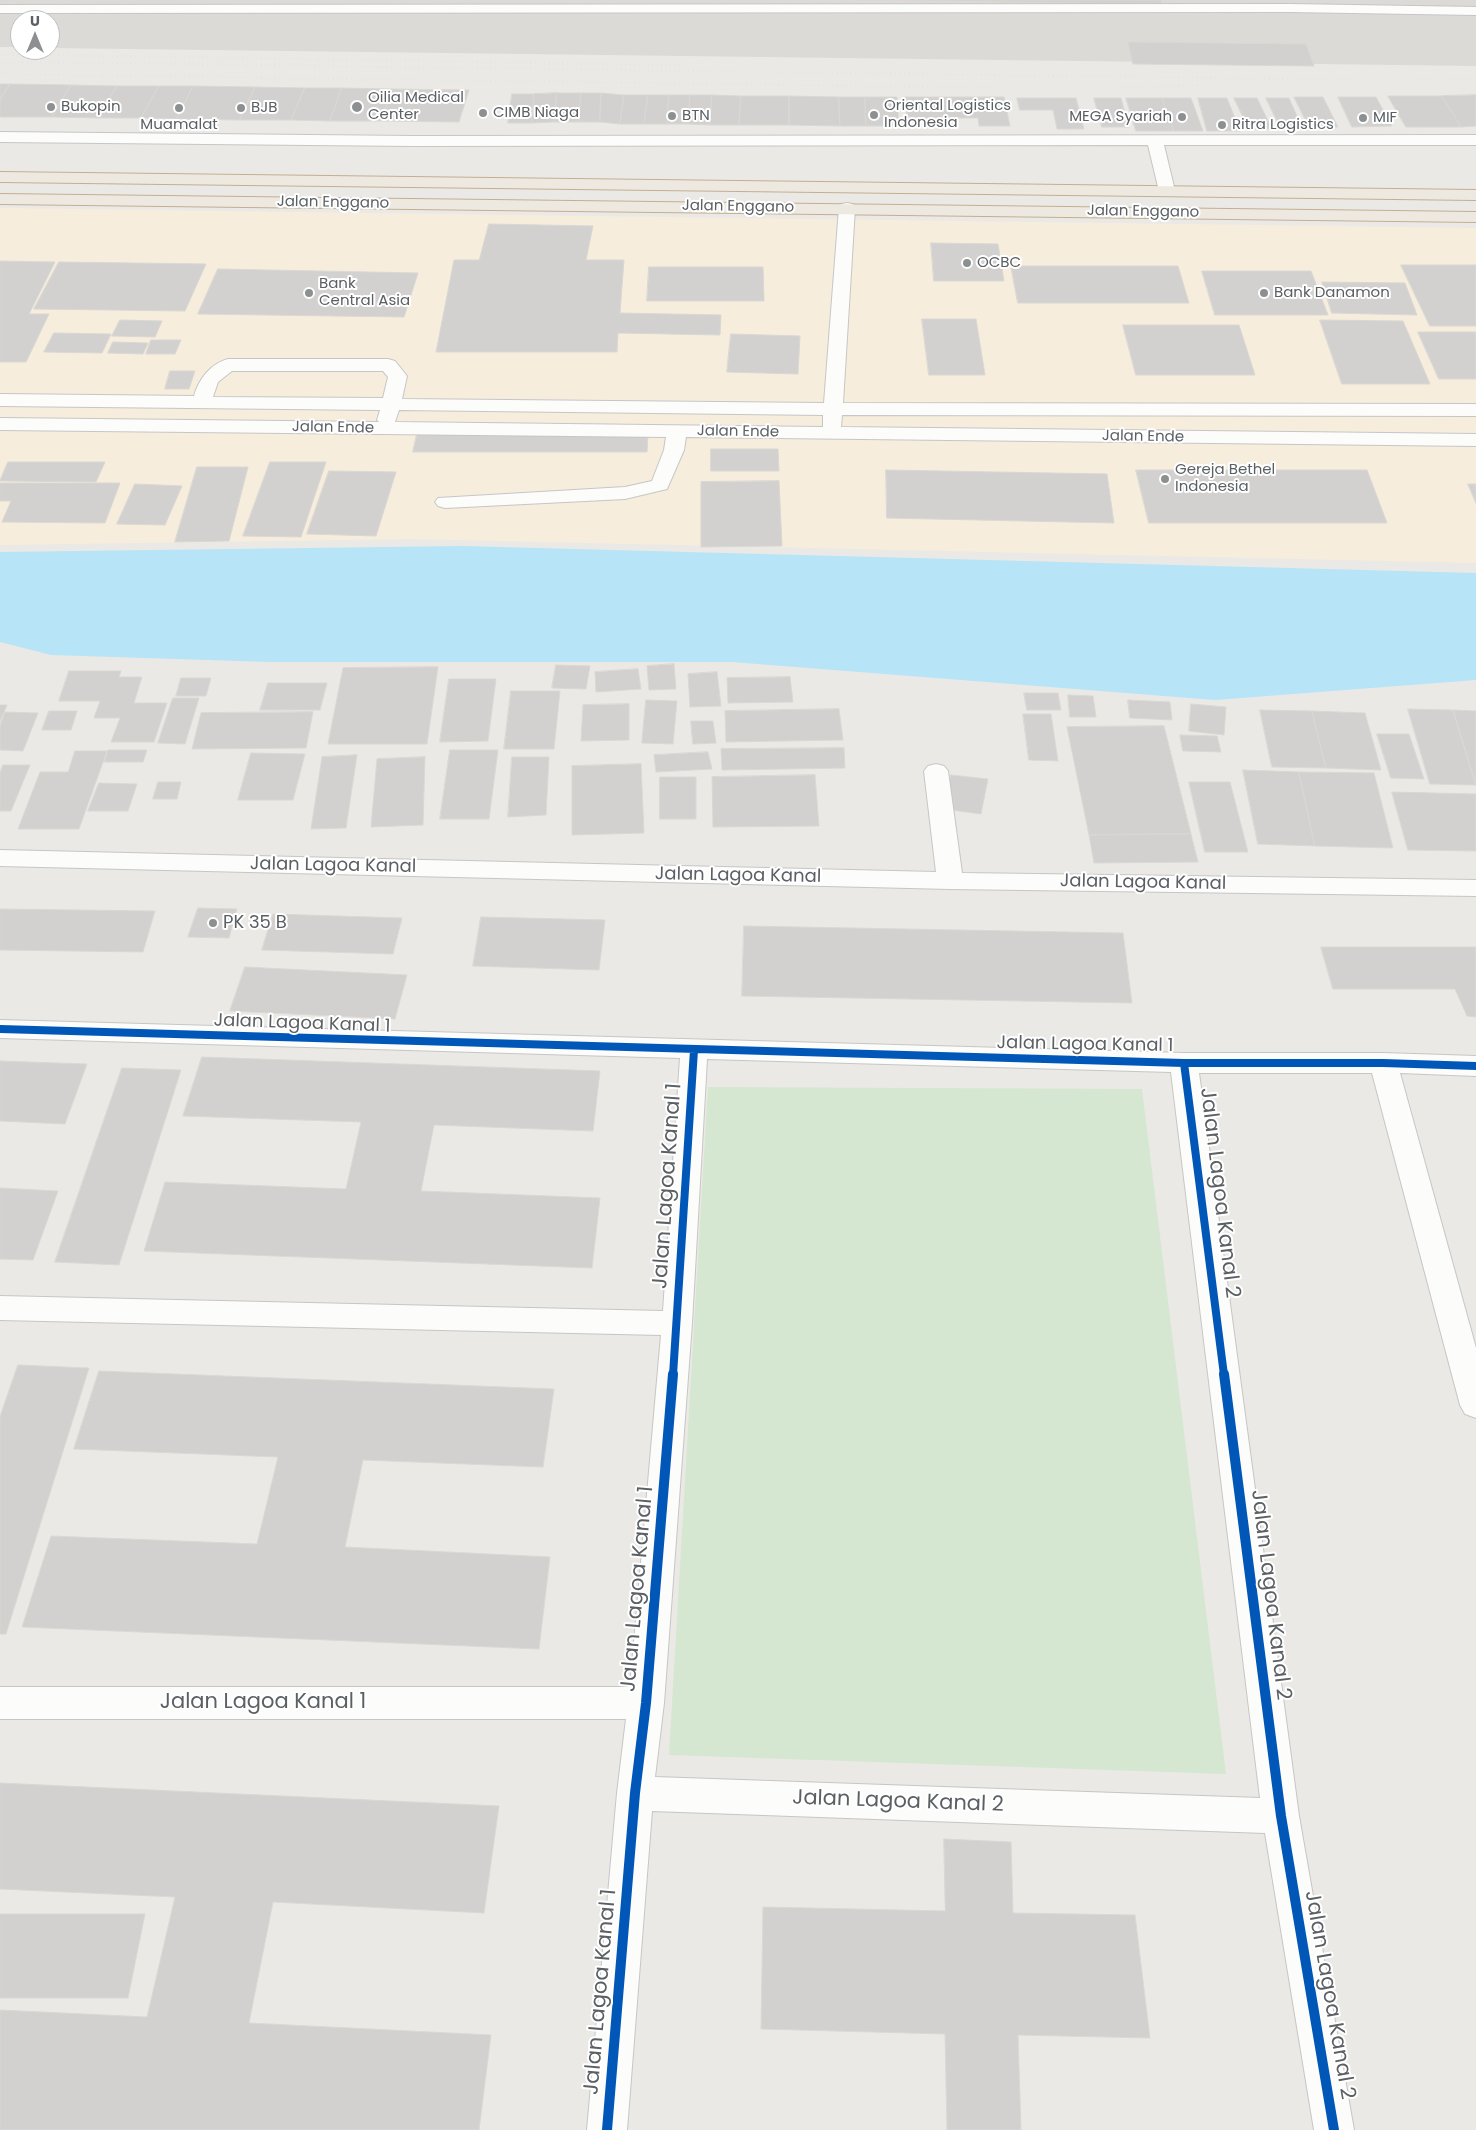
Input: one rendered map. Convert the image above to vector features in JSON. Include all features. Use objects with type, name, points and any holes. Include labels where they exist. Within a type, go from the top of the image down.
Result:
[{"type":"highway","name":"Jalan Enggano","points":[[0,177],[1476,195]]},
{"type":"highway","name":"Jalan Enggano","points":[[0,199],[1476,217]]},
{"type":"street","points":[[0,9],[1287,4],[1476,11]]},
{"type":"street","points":[[0,137],[413,141],[1476,140]]},
{"type":"street","points":[[1154,140],[1167,190]]},
{"type":"street","points":[[831,434],[835,409],[847,208]]},
{"type":"street","points":[[202,402],[206,385],[213,374],[228,365],[388,365],[398,376],[385,429]]},
{"type":"street","name":"Jalan Ende","points":[[0,400],[835,409],[1476,410]]},
{"type":"street","name":"Jalan Ende","points":[[0,424],[1476,440]]},
{"type":"street","points":[[445,502],[626,493],[660,485],[674,450],[677,431]]},
{"type":"street","points":[[936,771],[950,881]]},
{"type":"street","name":"Jalan Lagoa Kanal","points":[[0,858],[950,881],[1476,888]]},
{"type":"street","name":"Jalan Lagoa Kanal 1","points":[[0,1030],[1184,1063],[1383,1063],[1476,1066]]},
{"type":"street","name":"Jalan Lagoa Kanal 1","points":[[607,2130],[635,1793],[646,1703],[677,1323],[694,1050]]},
{"type":"street","name":"Jalan Lagoa Kanal 2","points":[[1184,1063],[1281,1816],[1334,2130]]},
{"type":"street","points":[[1383,1063],[1469,1351],[1476,1405]]},
{"type":"street","points":[[0,1308],[677,1323]]},
{"type":"street","name":"Jalan Lagoa Kanal 1","points":[[0,1703],[646,1703]]},
{"type":"street","name":"Jalan Lagoa Kanal 2","points":[[635,1793],[1281,1816]]},
{"type":"shaded area","points":[[0,0],[1476,0],[1476,66],[60,48],[60,10],[10,10],[10,47],[0,47]]},
{"type":"shaded area","points":[[0,208],[1476,228],[1476,563],[411,539],[0,545]]},
{"type":"green space","points":[[708,1087],[1142,1089],[1226,1774],[669,1755]]},
{"type":"water","points":[[462,546],[1476,573],[1476,680],[1215,700],[732,662],[270,662],[51,655],[0,642],[0,552]]},
{"type":"building","points":[[857,0],[1161,0],[1162,4]]},
{"type":"building","points":[[1128,42],[1306,44],[1314,66],[1133,64]]},
{"type":"building","points":[[0,84],[10,84],[0,100]]},
{"type":"building","points":[[10,84],[71,85],[52,117],[0,117],[0,100]]},
{"type":"building","points":[[71,85],[117,86],[98,118],[52,117]]},
{"type":"building","points":[[117,86],[159,86],[141,118],[98,118]]},
{"type":"building","points":[[159,86],[193,86],[177,119],[141,118]]},
{"type":"building","points":[[193,86],[255,87],[240,120],[177,119]]},
{"type":"building","points":[[255,87],[305,88],[291,120],[240,120]]},
{"type":"building","points":[[305,88],[342,88],[330,121],[291,120]]},
{"type":"building","points":[[342,88],[393,89],[381,121],[330,121]]},
{"type":"building","points":[[393,89],[469,90],[459,122],[381,121]]},
{"type":"building","points":[[557,93],[581,93],[579,122],[554,122]]},
{"type":"building","points":[[557,93],[554,122],[531,123],[534,94]]},
{"type":"building","points":[[581,93],[601,93],[600,122],[579,122]]},
{"type":"building","points":[[601,93],[624,95],[620,124],[600,122]]},
{"type":"building","points":[[512,94],[534,94],[531,123],[508,123]]},
{"type":"building","points":[[624,95],[648,95],[644,124],[620,124]]},
{"type":"building","points":[[648,95],[669,95],[667,124],[644,124]]},
{"type":"building","points":[[669,95],[690,95],[688,124],[667,124]]},
{"type":"building","points":[[690,95],[712,95],[710,125],[688,124]]},
{"type":"building","points":[[712,95],[741,96],[739,125],[710,125]]},
{"type":"building","points":[[1476,95],[1476,126],[1461,127],[1442,96]]},
{"type":"building","points":[[741,96],[789,96],[789,125],[739,125]]},
{"type":"building","points":[[789,96],[839,97],[840,126],[789,125]]},
{"type":"building","points":[[1388,96],[1442,96],[1461,127],[1406,127]]},
{"type":"building","points":[[839,97],[865,97],[866,126],[840,126]]},
{"type":"building","points":[[865,97],[897,97],[899,126],[866,126]]},
{"type":"building","points":[[905,97],[1004,97],[1010,126],[979,126],[978,118],[907,118]]},
{"type":"building","points":[[1294,97],[1323,97],[1338,127],[1309,127]]},
{"type":"building","points":[[1338,97],[1376,97],[1392,126],[1352,127]]},
{"type":"building","points":[[1017,98],[1076,98],[1084,129],[1057,129],[1053,110],[1020,110]]},
{"type":"building","points":[[1094,98],[1121,98],[1129,127],[1102,127]]},
{"type":"building","points":[[1126,98],[1162,98],[1174,131],[1136,131]]},
{"type":"building","points":[[1162,98],[1191,98],[1203,131],[1174,131]]},
{"type":"building","points":[[1198,98],[1227,98],[1240,131],[1207,131]]},
{"type":"building","points":[[1234,98],[1257,98],[1272,129],[1249,129]]},
{"type":"building","points":[[1266,98],[1289,98],[1302,127],[1280,127]]},
{"type":"building","points":[[489,224],[593,226],[586,260],[624,260],[620,313],[721,315],[720,335],[618,333],[617,352],[436,352],[454,260],[479,260]]},
{"type":"building","name":"OCBC","points":[[931,243],[998,244],[1004,281],[934,281]]},
{"type":"building","points":[[0,261],[55,262],[29,314],[49,314],[26,362],[0,362]]},
{"type":"building","points":[[59,262],[206,264],[185,311],[34,309]]},
{"type":"building","points":[[1401,265],[1476,265],[1476,326],[1430,326]]},
{"type":"building","points":[[1011,266],[1178,266],[1189,303],[1018,303]]},
{"type":"building","points":[[649,267],[763,267],[764,301],[647,301]]},
{"type":"building","name":"Bank Central Asia","points":[[218,269],[418,273],[404,317],[198,314]]},
{"type":"building","name":"Bank Danamon","points":[[1202,271],[1311,271],[1328,315],[1215,315]]},
{"type":"building","points":[[1322,282],[1405,283],[1417,315],[1332,313]]},
{"type":"building","points":[[922,319],[976,319],[985,375],[929,375]]},
{"type":"building","points":[[120,320],[162,321],[155,337],[112,336]]},
{"type":"building","points":[[1320,320],[1403,321],[1430,384],[1342,384]]},
{"type":"building","points":[[1123,325],[1239,325],[1255,375],[1136,375]]},
{"type":"building","points":[[1418,332],[1476,332],[1476,379],[1439,379]]},
{"type":"building","points":[[54,333],[111,334],[102,353],[44,352]]},
{"type":"building","points":[[731,334],[800,336],[798,374],[727,372]]},
{"type":"building","points":[[151,340],[181,340],[175,354],[146,354]]},
{"type":"building","points":[[113,342],[148,343],[143,354],[108,353]]},
{"type":"building","points":[[170,371],[195,371],[189,389],[165,389]]},
{"type":"building","points":[[417,434],[648,434],[647,452],[413,452]]},
{"type":"building","points":[[711,449],[778,449],[779,471],[711,471]]},
{"type":"building","points":[[8,462],[105,462],[96,482],[0,481]]},
{"type":"building","points":[[270,462],[326,462],[301,537],[243,536]]},
{"type":"building","points":[[197,467],[248,467],[229,541],[175,542]]},
{"type":"building","points":[[886,470],[1107,474],[1114,523],[887,518]]},
{"type":"building","points":[[1136,470],[1367,470],[1387,523],[1149,523]]},
{"type":"building","points":[[329,471],[396,472],[376,536],[307,534]]},
{"type":"building","points":[[779,481],[782,546],[701,547],[701,482]]},
{"type":"building","points":[[0,483],[120,483],[105,523],[2,522],[11,501],[0,501]]},
{"type":"building","points":[[135,484],[182,486],[165,525],[117,524]]},
{"type":"building","points":[[1468,484],[1476,484],[1476,503]]},
{"type":"building","points":[[674,664],[676,689],[649,690],[647,666]]},
{"type":"building","points":[[556,665],[590,666],[586,689],[552,688]]},
{"type":"building","points":[[438,667],[427,744],[328,744],[343,668]]},
{"type":"building","points":[[638,669],[641,689],[596,692],[595,672]]},
{"type":"building","points":[[69,671],[121,671],[119,677],[142,677],[134,703],[167,703],[154,742],[111,742],[120,718],[94,718],[100,701],[59,701]]},
{"type":"building","points":[[717,672],[721,706],[690,707],[688,674]]},
{"type":"building","points":[[790,677],[793,702],[728,703],[727,678]]},
{"type":"building","points":[[181,678],[211,678],[206,696],[176,696]]},
{"type":"building","points":[[449,679],[496,679],[488,741],[440,742]]},
{"type":"building","points":[[268,683],[327,683],[320,710],[260,710]]},
{"type":"building","points":[[511,691],[560,691],[554,749],[504,749]]},
{"type":"building","points":[[1024,693],[1058,693],[1061,710],[1027,710]]},
{"type":"building","points":[[1068,695],[1093,696],[1096,717],[1070,717]]},
{"type":"building","points":[[173,698],[199,698],[185,744],[158,743]]},
{"type":"building","points":[[646,700],[677,701],[673,744],[642,743]]},
{"type":"building","points":[[1128,700],[1170,702],[1172,720],[1130,718]]},
{"type":"building","points":[[629,704],[629,740],[581,741],[583,705]]},
{"type":"building","points":[[1191,704],[1226,707],[1224,735],[1189,731]]},
{"type":"building","points":[[0,705],[7,705],[0,722]]},
{"type":"building","points":[[839,709],[843,740],[726,742],[725,711]]},
{"type":"building","points":[[1408,709],[1453,710],[1476,785],[1430,784]]},
{"type":"building","points":[[1260,710],[1312,711],[1326,768],[1272,767]]},
{"type":"building","points":[[1453,710],[1476,711],[1476,785]]},
{"type":"building","points":[[49,711],[77,711],[71,730],[42,730]]},
{"type":"building","points":[[1312,711],[1365,713],[1381,770],[1326,768]]},
{"type":"building","points":[[5,712],[38,713],[23,751],[0,750],[0,726]]},
{"type":"building","points":[[313,712],[306,748],[192,749],[201,713]]},
{"type":"building","points":[[1023,714],[1051,714],[1058,761],[1029,760]]},
{"type":"building","points":[[691,721],[713,721],[716,743],[693,744]]},
{"type":"building","points":[[1164,726],[1191,834],[1089,835],[1067,727]]},
{"type":"building","points":[[1377,734],[1409,734],[1424,779],[1391,778]]},
{"type":"building","points":[[1180,735],[1217,736],[1221,752],[1183,751]]},
{"type":"building","points":[[844,748],[845,768],[722,770],[721,749]]},
{"type":"building","points":[[108,750],[147,750],[143,762],[104,762]]},
{"type":"building","points":[[450,750],[498,750],[489,819],[440,819]]},
{"type":"building","points":[[75,751],[107,751],[79,829],[18,829],[40,772],[68,772]]},
{"type":"building","points":[[708,752],[712,769],[656,772],[654,755]]},
{"type":"building","points":[[251,753],[305,754],[293,800],[238,800]]},
{"type":"building","points":[[357,755],[346,828],[311,829],[322,757]]},
{"type":"building","points":[[425,757],[423,825],[371,827],[377,759]]},
{"type":"building","points":[[512,757],[549,757],[546,815],[508,817]]},
{"type":"building","points":[[641,764],[644,833],[572,835],[572,766]]},
{"type":"building","points":[[3,765],[30,765],[11,811],[0,811],[0,773]]},
{"type":"building","points":[[1243,770],[1299,772],[1315,846],[1258,844]]},
{"type":"building","points":[[1299,772],[1374,773],[1393,848],[1315,846]]},
{"type":"building","points":[[815,775],[819,826],[713,827],[712,777]]},
{"type":"building","points":[[951,775],[988,779],[981,814],[944,809]]},
{"type":"building","points":[[660,777],[696,777],[696,819],[660,819]]},
{"type":"building","points":[[158,782],[181,782],[177,799],[153,799]]},
{"type":"building","points":[[1189,782],[1230,782],[1248,852],[1205,852]]},
{"type":"building","points":[[99,783],[137,784],[128,811],[88,811]]},
{"type":"building","points":[[1392,792],[1476,794],[1476,851],[1408,850]]},
{"type":"building","points":[[1191,834],[1198,862],[1094,863],[1089,835]]},
{"type":"building","name":"PK 35 B","points":[[198,908],[237,909],[229,938],[188,937]]},
{"type":"building","points":[[0,909],[155,911],[143,952],[0,950]]},
{"type":"building","points":[[273,914],[402,918],[393,954],[262,950]]},
{"type":"building","points":[[481,917],[605,920],[599,970],[473,966]]},
{"type":"building","points":[[744,926],[1123,933],[1132,1003],[742,996]]},
{"type":"building","points":[[1321,947],[1476,947],[1476,1017],[1467,1016],[1455,989],[1333,989]]},
{"type":"building","points":[[245,967],[407,975],[395,1019],[230,1011]]},
{"type":"building","points":[[202,1057],[600,1071],[593,1131],[434,1125],[421,1191],[600,1198],[592,1268],[144,1251],[165,1182],[346,1189],[361,1122],[183,1116]]},
{"type":"building","points":[[0,1061],[87,1064],[65,1124],[0,1121]]},
{"type":"building","points":[[122,1068],[181,1070],[119,1265],[55,1262]]},
{"type":"building","points":[[0,1188],[58,1191],[33,1260],[0,1259]]},
{"type":"building","points":[[18,1365],[89,1368],[6,1634],[0,1634],[0,1417]]},
{"type":"building","points":[[99,1371],[554,1389],[543,1467],[363,1460],[345,1547],[550,1557],[539,1649],[22,1627],[51,1536],[257,1544],[278,1457],[74,1449]]},
{"type":"building","points":[[0,1783],[499,1806],[484,1913],[273,1902],[249,2023],[491,2035],[479,2130],[0,2130],[0,2010],[147,2017],[175,1897],[0,1889]]},
{"type":"building","points":[[944,1839],[1011,1842],[1013,1913],[1135,1915],[1150,2038],[1018,2035],[1021,2130],[947,2130],[945,2034],[761,2029],[763,1907],[945,1911]]},
{"type":"building","points":[[0,1914],[145,1914],[128,1998],[0,1998]]},
{"type":"railway","points":[[0,54],[680,65]]},
{"type":"railway","points":[[0,62],[1379,80],[1476,79]]},
{"type":"railway","points":[[0,74],[1002,88],[1115,88],[1200,85]]},
{"type":"cycle path","points":[[0,1029],[1184,1063],[1383,1063],[1476,1066]]},
{"type":"cycle path","points":[[607,2130],[635,1793],[646,1703],[677,1323],[694,1050]]},
{"type":"cycle path","points":[[1184,1063],[1281,1816],[1334,2130]]},
{"type":"place","name":"Bukopin","points":[[51,107]]},
{"type":"place","name":"Oilia Medical Center","points":[[357,107]]},
{"type":"place","name":"Muamalat","points":[[179,108]]},
{"type":"place","name":"BJB","points":[[241,108]]},
{"type":"place","name":"CIMB Niaga","points":[[483,113]]},
{"type":"place","name":"Oriental Logistics Indonesia","points":[[874,115]]},
{"type":"place","name":"BTN","points":[[672,116]]},
{"type":"place","name":"MEGA Syariah","points":[[1182,117]]},
{"type":"place","name":"MIF","points":[[1363,118]]},
{"type":"place","name":"Ritra Logistics","points":[[1222,125]]},
{"type":"place","name":"OCBC","points":[[967,263]]},
{"type":"place","name":"Bank Central Asia","points":[[309,293]]},
{"type":"place","name":"Bank Danamon","points":[[1264,293]]},
{"type":"place","name":"Gereja Bethel Indonesia","points":[[1165,479]]},
{"type":"place","name":"PK 35 B","points":[[213,923]]}]
